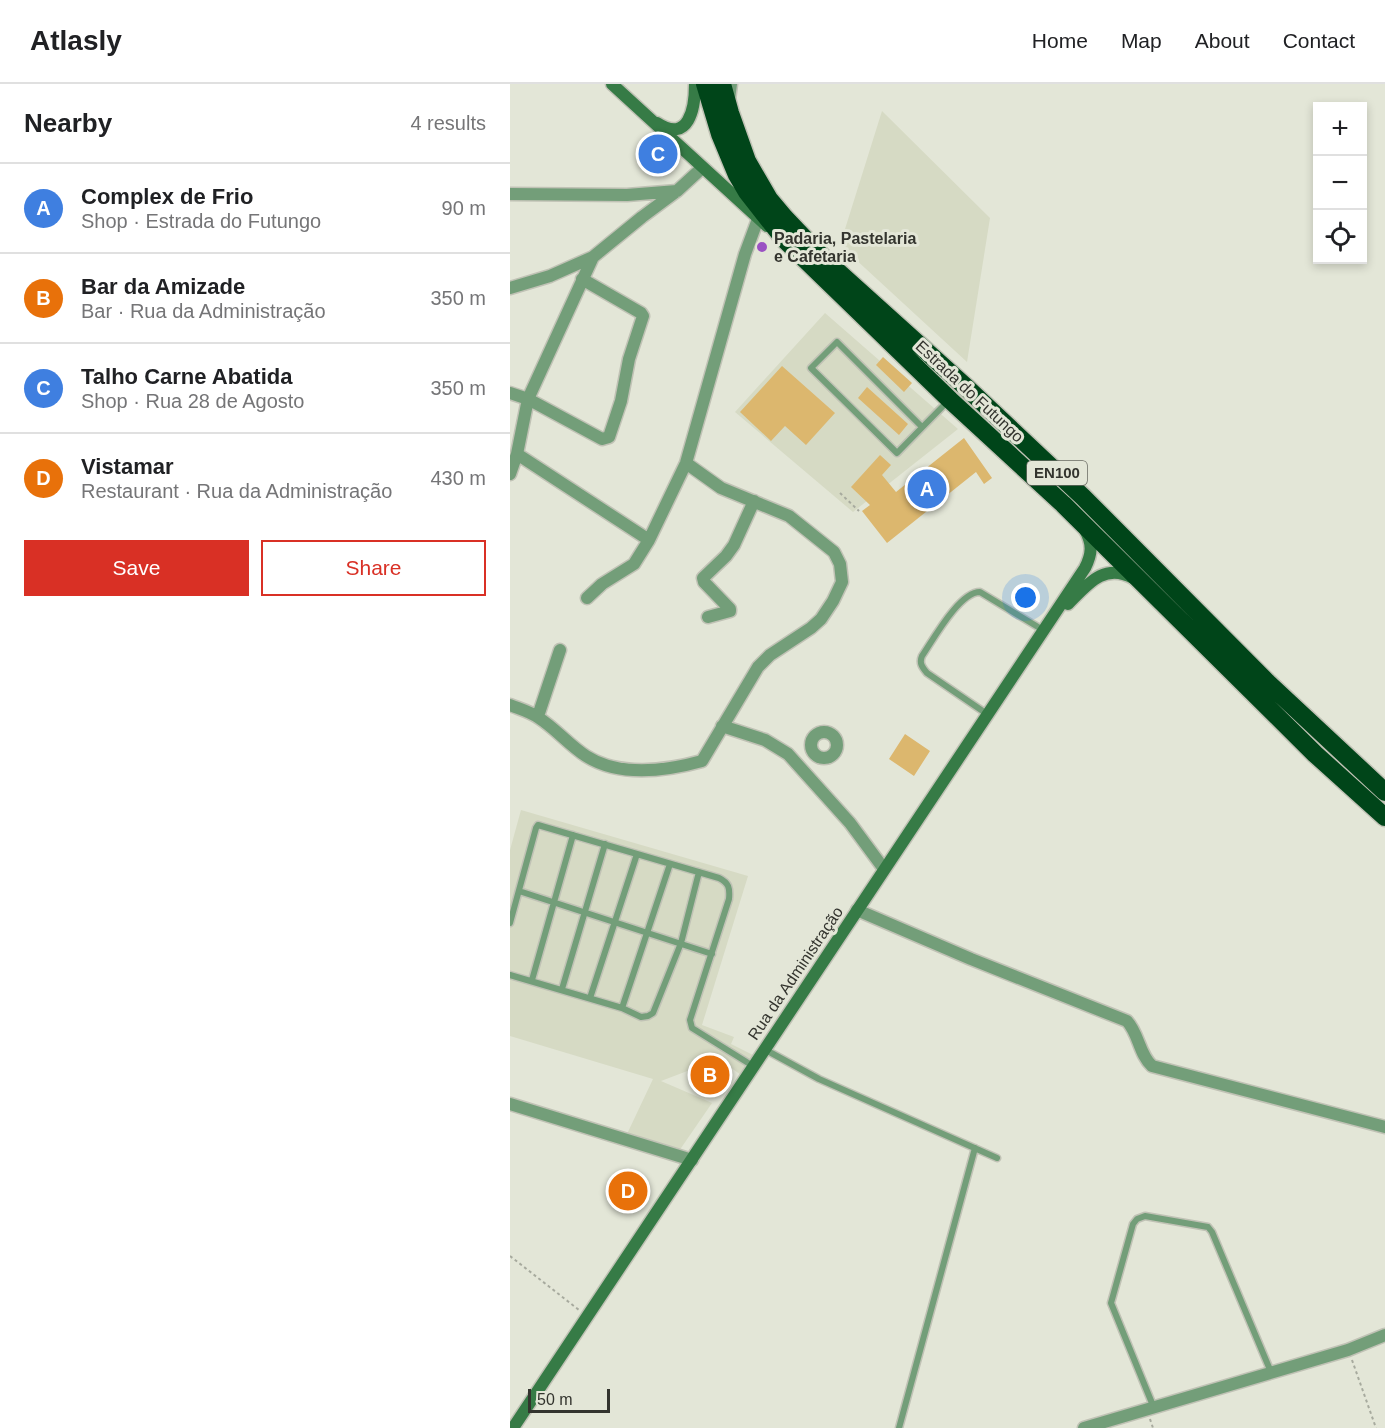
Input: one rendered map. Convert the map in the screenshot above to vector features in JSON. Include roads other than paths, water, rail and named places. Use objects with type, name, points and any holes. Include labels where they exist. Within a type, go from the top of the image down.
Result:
[{"type":"highway","name":"Estrada do Futungo","points":[[705,84],[720,134],[737,175],[747,192],[784,239],[950,400],[1063,504],[1315,754],[1385,817]]},
{"type":"highway","name":"Estrada do Futungo","points":[[722,84],[747,161],[769,199],[826,261],[967,388],[1083,497],[1267,682],[1385,792]]},
{"type":"street","points":[[612,84],[758,219],[784,239]]},
{"type":"street","points":[[645,116],[669,129],[678,129],[686,124],[693,109],[694,84]]},
{"type":"street","points":[[510,288],[550,276],[593,257],[678,191],[702,168]]},
{"type":"street","points":[[510,194],[627,195],[678,191]]},
{"type":"street","points":[[587,598],[602,584],[634,564],[649,540],[686,463],[745,254],[758,219]]},
{"type":"street","points":[[510,474],[517,454],[528,399],[593,257]]},
{"type":"street","points":[[510,393],[528,399],[602,440],[609,437],[621,401],[629,358],[643,316],[582,279]]},
{"type":"street","points":[[517,454],[649,540]]},
{"type":"street","points":[[510,705],[538,716],[586,755],[605,765],[622,770],[642,770],[702,761],[758,667],[770,655],[821,619],[842,582],[840,564],[834,552],[789,516],[721,488],[686,463]]},
{"type":"street","points":[[708,617],[730,611],[704,582],[704,578],[734,545],[754,501]]},
{"type":"street","points":[[1044,628],[1085,568],[1092,549],[1086,532],[1063,504]]},
{"type":"street","points":[[1044,628],[1088,584],[1110,572],[1118,571],[1126,574],[1149,589]]},
{"type":"street","name":"Rua da Administração","points":[[513,1425],[692,1160],[1044,628]]},
{"type":"street","points":[[538,716],[560,650]]},
{"type":"street","points":[[722,726],[765,740],[788,754],[850,823],[884,869]]},
{"type":"street","points":[[801,767],[815,754]]},
{"type":"street","points":[[857,910],[971,959],[1127,1021],[1133,1027],[1146,1061],[1152,1066],[1385,1127]]},
{"type":"street","points":[[510,1104],[692,1160]]},
{"type":"street","points":[[1084,1428],[1348,1350],[1385,1335]]},
{"type":"lane","points":[[730,113],[734,84]]},
{"type":"lane","points":[[922,427],[837,342],[811,368],[897,453],[950,400]]},
{"type":"lane","points":[[987,714],[927,673],[921,666],[922,656],[951,615],[964,599],[974,592],[980,592],[1044,628]]},
{"type":"lane","points":[[510,923],[536,828],[542,825],[726,882],[730,889],[690,1025],[692,1029],[753,1066]]},
{"type":"lane","points":[[532,980],[573,835]]},
{"type":"lane","points":[[562,990],[605,844]]},
{"type":"lane","points":[[591,998],[637,854]]},
{"type":"lane","points":[[622,1008],[670,864]]},
{"type":"lane","points":[[510,975],[591,998],[641,1017],[648,1016],[653,1013],[681,943],[699,872]]},
{"type":"lane","points":[[519,891],[712,954]]},
{"type":"lane","points":[[764,1049],[819,1079],[997,1158]]},
{"type":"lane","points":[[899,1428],[975,1148]]},
{"type":"lane","points":[[1154,1408],[1111,1303],[1133,1224],[1137,1219],[1145,1216],[1208,1227],[1271,1372]]},
{"type":"place","name":"Talho Carne Abatida","points":[[658,154]]},
{"type":"place","name":"Padaria, Pastelaria e Cafetaria","points":[[762,247]]},
{"type":"place","name":"Complex de Frio","points":[[927,489]]},
{"type":"place","name":"Bar da Amizade","points":[[710,1075]]},
{"type":"place","name":"Vistamar","points":[[628,1191]]}]
